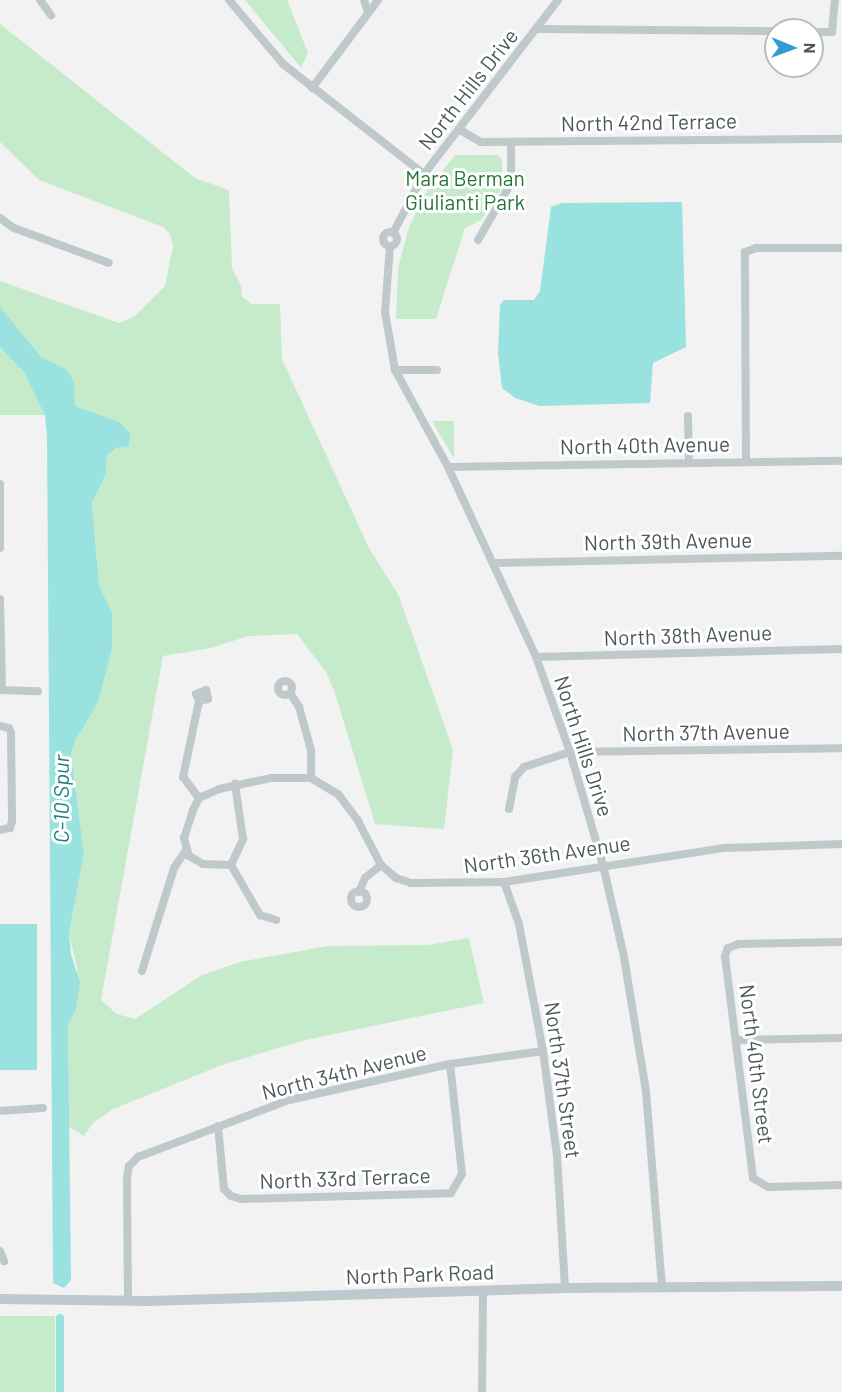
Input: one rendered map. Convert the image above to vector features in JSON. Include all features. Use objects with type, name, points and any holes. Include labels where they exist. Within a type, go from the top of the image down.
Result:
[{"type":"street","points":[[40,0],[51,15]]},
{"type":"street","points":[[229,0],[283,64],[424,174]]},
{"type":"street","points":[[364,0],[368,12]]},
{"type":"street","points":[[312,88],[378,0]]},
{"type":"street","name":"North Hills Drive","points":[[558,0],[424,174],[393,233],[397,241],[390,246],[385,312],[394,370],[448,467],[536,657],[570,752],[603,865],[624,957],[646,1092],[662,1286]]},
{"type":"street","points":[[824,32],[832,32],[836,0]]},
{"type":"street","points":[[537,29],[764,32]]},
{"type":"street","name":"North 42nd Terrace","points":[[460,130],[474,140],[511,142],[842,139]]},
{"type":"street","points":[[477,240],[512,183],[511,142]]},
{"type":"street","points":[[0,218],[15,228],[109,263]]},
{"type":"street","points":[[746,461],[745,252],[756,248],[842,248]]},
{"type":"street","points":[[394,370],[437,370]]},
{"type":"street","points":[[688,416],[689,462]]},
{"type":"street","name":"North 40th Avenue","points":[[448,467],[842,461]]},
{"type":"street","points":[[0,484],[0,548]]},
{"type":"street","name":"North 39th Avenue","points":[[494,563],[842,556]]},
{"type":"street","points":[[0,599],[1,690],[38,691]]},
{"type":"street","name":"North 38th Avenue","points":[[536,657],[842,649]]},
{"type":"street","points":[[142,971],[174,868],[186,850],[188,821],[199,798],[235,784],[312,778],[310,750],[299,707],[290,693]]},
{"type":"street","points":[[199,701],[183,777],[199,798]]},
{"type":"street","points":[[0,831],[10,828],[4,727]]},
{"type":"street","name":"North 37th Avenue","points":[[508,809],[515,777],[524,767],[570,752],[842,748]]},
{"type":"street","name":"North 36th Avenue","points":[[312,778],[338,794],[358,821],[381,865],[396,878],[411,883],[504,882],[724,848],[842,844]]},
{"type":"street","points":[[231,865],[243,839],[235,784]]},
{"type":"street","points":[[186,850],[189,856],[203,864],[231,865]]},
{"type":"street","points":[[231,865],[260,915],[276,920]]},
{"type":"street","points":[[359,891],[365,878],[381,865]]},
{"type":"street","name":"North 37th Street","points":[[504,882],[519,924],[543,1051],[557,1156],[565,1288]]},
{"type":"street","name":"North 40th Street","points":[[842,942],[739,944],[728,948],[724,956],[753,1178],[758,1184],[768,1187],[842,1185]]},
{"type":"street","points":[[736,1040],[842,1038]]},
{"type":"street","name":"North 34th Avenue","points":[[128,1301],[129,1166],[138,1157],[289,1100],[450,1064],[543,1051]]},
{"type":"street","name":"North 33rd Terrace","points":[[218,1126],[224,1189],[231,1196],[241,1199],[451,1193],[458,1185],[462,1174],[450,1064]]},
{"type":"street","points":[[0,1111],[43,1108]]},
{"type":"street","points":[[0,1251],[4,1261]]},
{"type":"street","name":"North Park Road","points":[[0,1299],[128,1301],[565,1288],[842,1286]]},
{"type":"street","points":[[482,1392],[483,1290]]},
{"type":"green space","points":[[245,0],[287,0],[308,53],[301,68]]},
{"type":"green space","points":[[0,24],[195,178],[229,190],[232,268],[241,286],[242,297],[252,304],[280,304],[282,359],[369,548],[399,596],[453,750],[444,829],[375,824],[335,693],[326,672],[297,634],[248,636],[211,648],[163,656],[101,1000],[117,1014],[135,1019],[202,975],[240,962],[328,946],[428,945],[469,938],[484,1003],[305,1040],[222,1065],[113,1109],[93,1123],[84,1136],[69,1127],[68,1026],[76,1009],[77,968],[69,934],[84,853],[71,754],[75,741],[98,703],[112,613],[99,585],[92,503],[106,474],[107,456],[116,448],[120,422],[75,406],[45,415],[0,415],[0,281],[119,323],[135,316],[165,286],[173,246],[170,234],[163,227],[39,180],[0,142]]},
{"type":"green space","name":"Mara Berman Giulianti Park","points":[[455,155],[497,155],[502,159],[502,188],[481,220],[465,228],[436,319],[396,319],[398,268],[409,227],[426,192]]},
{"type":"green space","points":[[432,421],[454,421],[454,457],[453,457]]},
{"type":"green space","points":[[0,1316],[55,1316],[55,1392],[0,1392]]},
{"type":"water","points":[[682,202],[686,347],[653,363],[650,403],[539,406],[515,398],[502,388],[498,353],[500,305],[504,300],[534,300],[540,291],[551,207],[562,203]]},
{"type":"water","points":[[0,307],[41,357],[67,370],[74,382],[75,406],[120,422],[130,433],[129,446],[116,448],[107,456],[106,474],[92,503],[99,585],[112,613],[112,648],[98,703],[75,741],[71,754],[84,853],[69,934],[71,954],[80,983],[76,1009],[68,1026],[71,1280],[64,1288],[53,1283],[47,437],[45,415],[24,372],[0,347]]},
{"type":"water","points":[[0,924],[37,924],[37,1070],[0,1070]]},
{"type":"waterway","name":"C-10 Spur","points":[[60,1318],[60,1392]]}]
